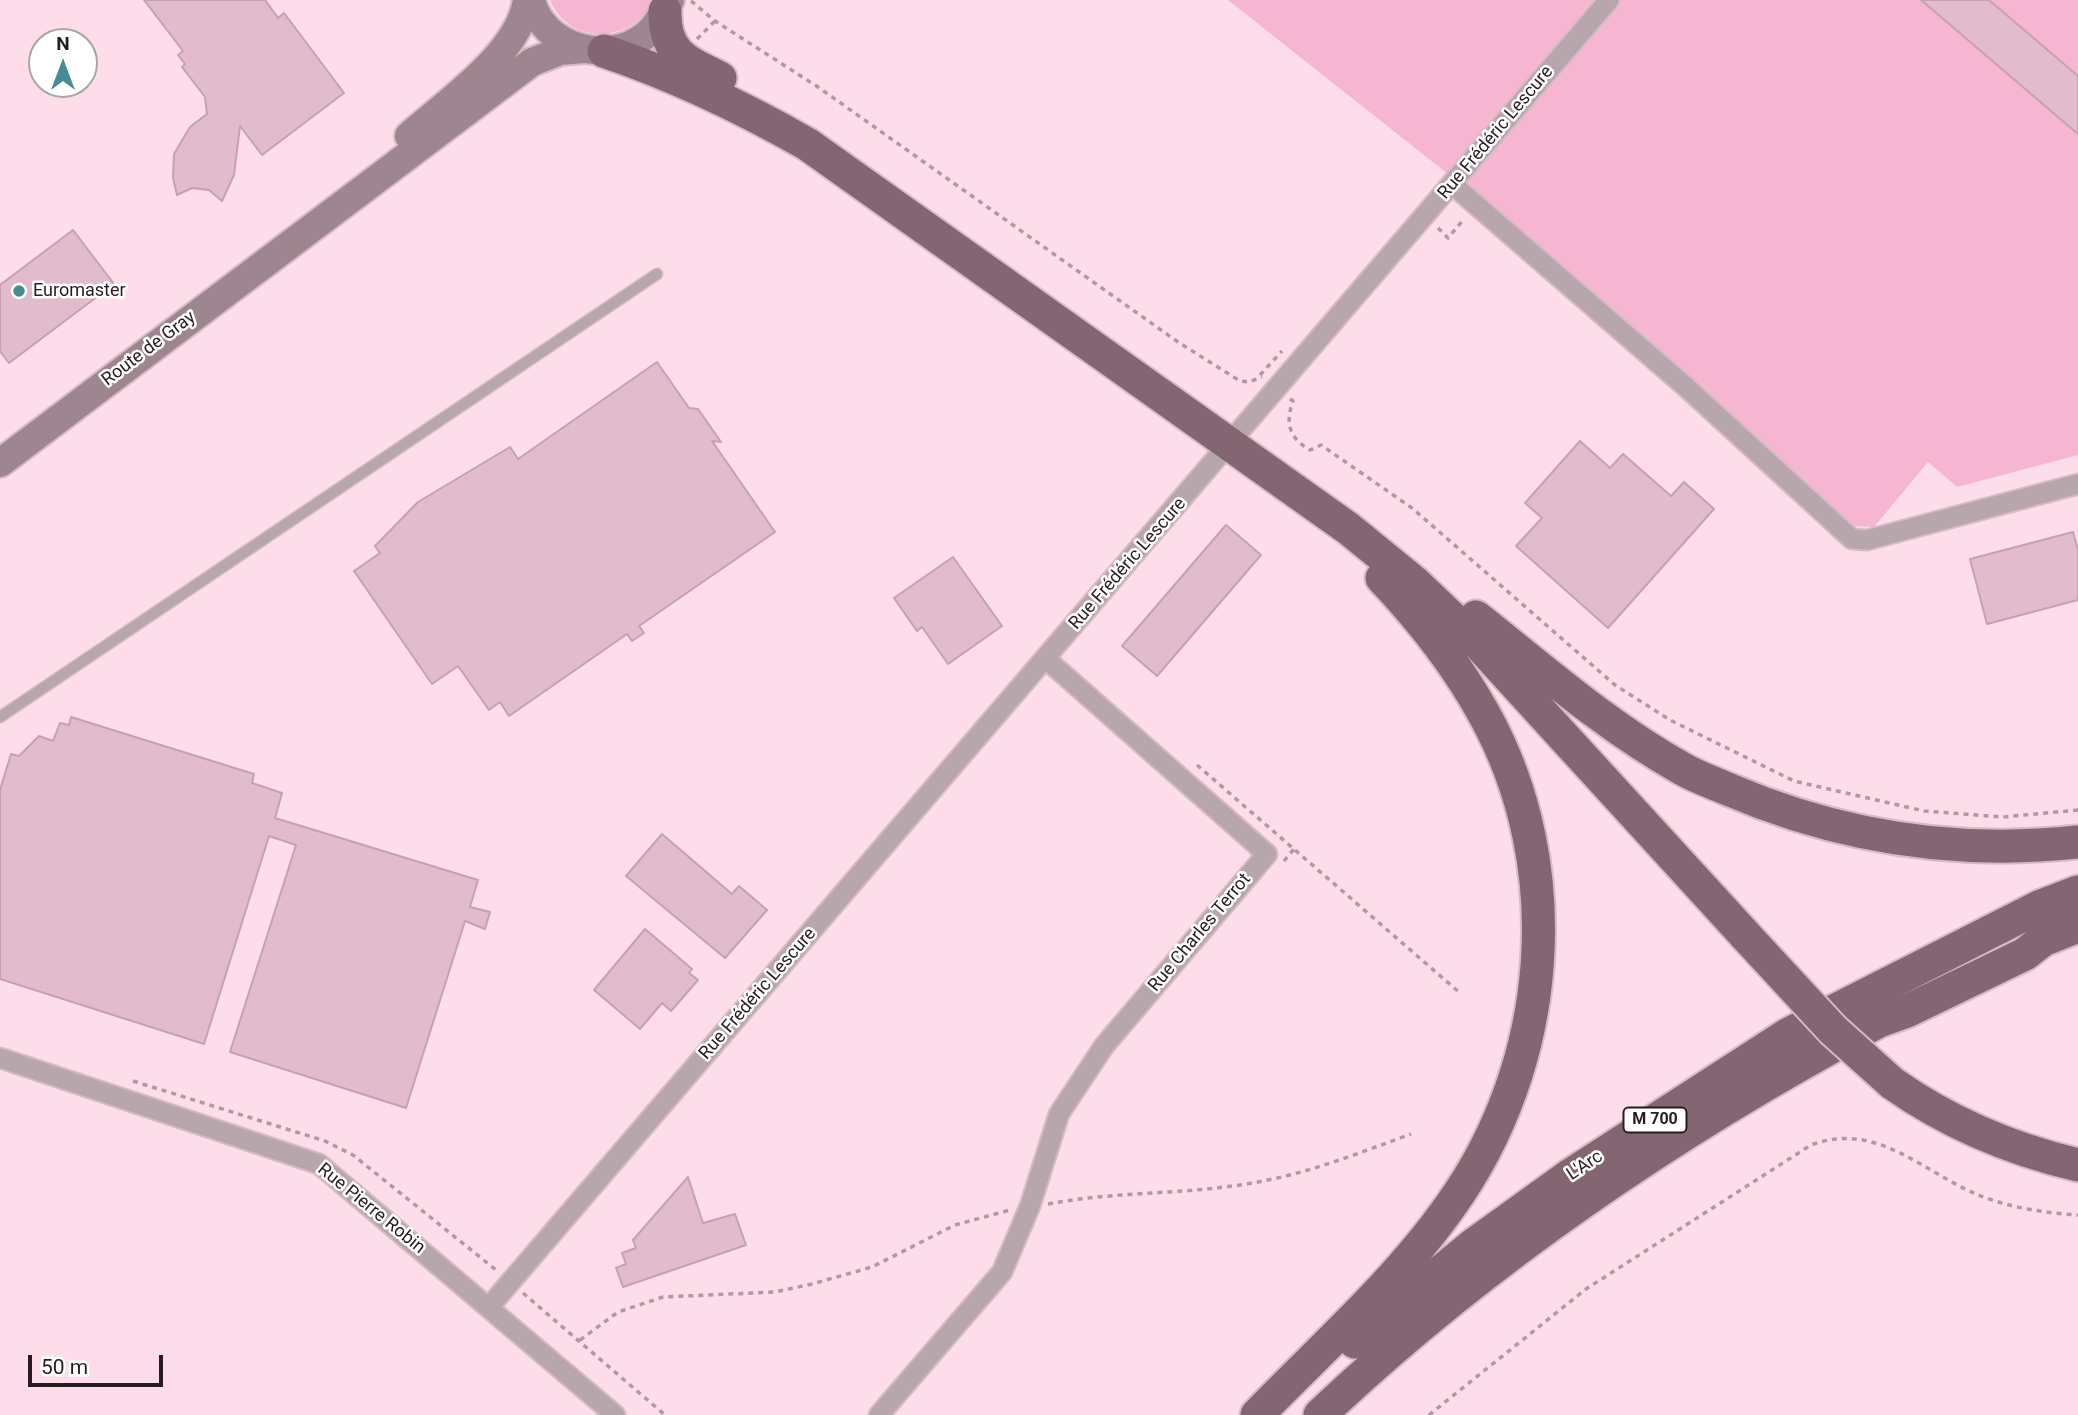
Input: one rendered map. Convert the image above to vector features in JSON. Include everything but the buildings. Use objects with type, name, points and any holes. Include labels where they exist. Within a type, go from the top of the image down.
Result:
[{"type":"highway","points":[[675,4],[667,39],[685,57],[791,115],[1114,342],[1312,487],[1469,634],[1752,932],[1840,1016],[1928,1109],[1978,1134],[2026,1152],[2078,1165]]},
{"type":"highway","points":[[593,50],[671,76],[752,112],[807,144],[1119,363],[1145,374],[1238,434]]},
{"type":"highway","points":[[1312,487],[1342,496],[1452,598],[1520,667],[1752,932]]},
{"type":"highway","points":[[1257,1415],[1422,1245],[1479,1161],[1498,1124],[1524,1050],[1532,1014],[1539,949],[1537,895],[1527,829],[1508,770],[1485,715],[1453,664],[1312,487]]},
{"type":"highway","points":[[1452,598],[1610,723],[1682,769],[1751,799],[1828,824],[1926,843],[2005,847],[2078,842]]},
{"type":"highway","name":"L'Arc","points":[[1276,1415],[1376,1323],[1472,1246],[1583,1166],[1787,1035],[2039,907],[2078,892]]},
{"type":"highway","name":"M 700","points":[[2043,940],[2078,926]]},
{"type":"highway","points":[[2043,940],[2078,942]]},
{"type":"highway","name":"L'Arc","points":[[1320,1415],[1371,1367],[1474,1282],[1590,1196],[1671,1142],[1801,1063],[1880,1021],[1907,1011],[2013,960],[2043,940]]},
{"type":"highway","points":[[1897,1076],[1986,1120],[2078,1147]]},
{"type":"main road","points":[[529,0],[545,27],[562,41],[593,50]]},
{"type":"main road","name":"Route de Gray","points":[[298,236],[498,54],[519,28],[529,0]]},
{"type":"main road","name":"Route de Gray","points":[[0,463],[532,62],[560,51],[626,47],[645,36],[675,4]]},
{"type":"street","name":"Rue Frédéric Lescure","points":[[489,1307],[1609,0]]},
{"type":"street","points":[[1452,184],[1686,387],[1852,539],[1867,540],[2078,484]]},
{"type":"street","name":"Rue Charles Terrot","points":[[879,1415],[1002,1272],[1040,1208],[1059,1114],[1104,1046],[1267,854],[1046,659]]},
{"type":"street","name":"Rue Pierre Robin","points":[[0,1058],[319,1164],[615,1415]]},
{"type":"lane","points":[[0,717],[657,274]]},
{"type":"path","points":[[675,4],[715,21],[818,87],[1232,377],[1249,382],[1260,375],[1293,401],[1288,421],[1290,432],[1299,443],[1310,450],[1321,445],[1412,508],[1615,685],[1670,720],[1794,781],[1924,811],[2003,817],[2078,810]]},
{"type":"path","points":[[689,42],[696,40],[715,21]]},
{"type":"path","points":[[1192,760],[1460,993]]},
{"type":"path","points":[[1276,870],[1294,849]]},
{"type":"path","points":[[580,1340],[618,1312],[663,1297],[775,1292],[812,1284],[872,1267],[955,1226],[1096,1195],[1187,1191],[1252,1183],[1349,1157],[1411,1134]]},
{"type":"path","points":[[1429,1415],[1586,1289],[1811,1145],[1832,1137],[1853,1138],[1887,1146],[1973,1193],[2002,1203],[2078,1215]]},
{"type":"path","points":[[1040,1208],[1051,1192]]},
{"type":"shaded area","points":[[550,0],[654,0],[645,14],[632,25],[602,34],[571,26],[559,15]]},
{"type":"shaded area","points":[[1228,0],[2078,0],[2078,455],[1957,487],[1928,462],[1874,527],[1853,526],[1491,208]]},
{"type":"place","name":"Euromaster","points":[[19,291]]}]
